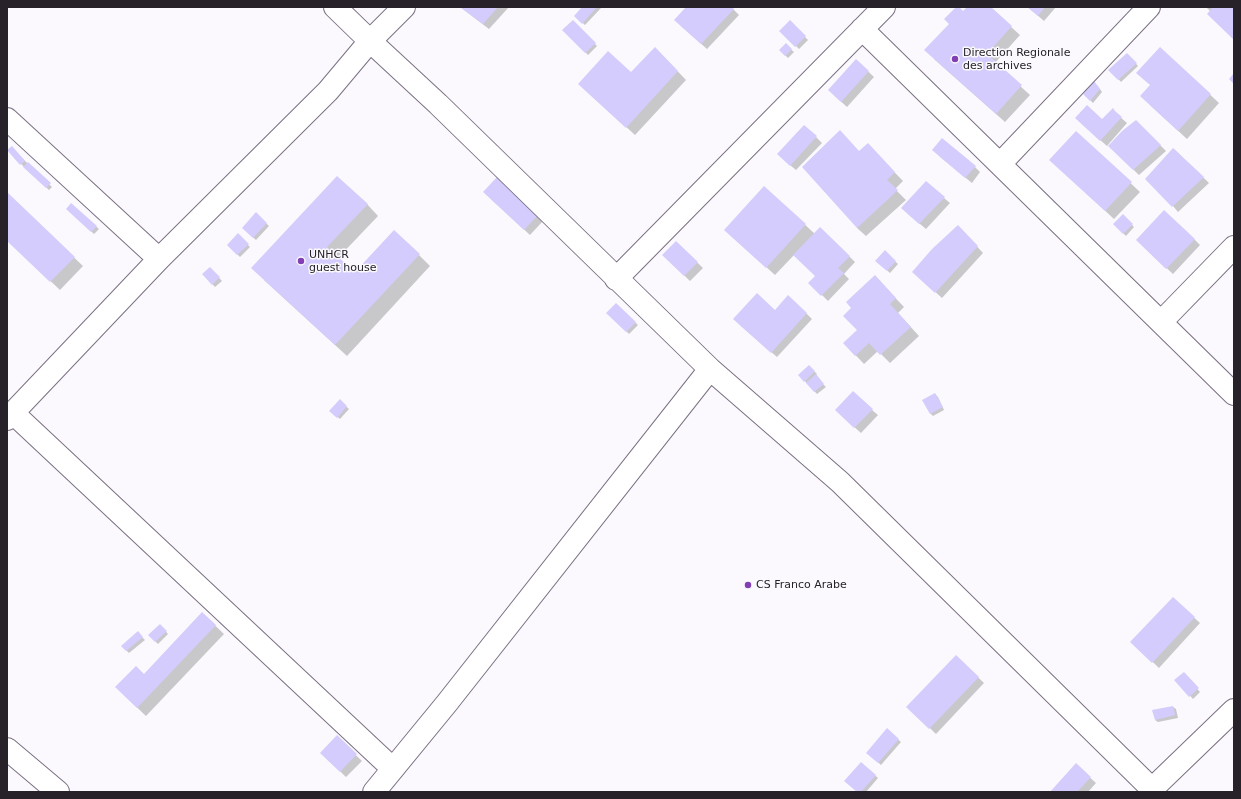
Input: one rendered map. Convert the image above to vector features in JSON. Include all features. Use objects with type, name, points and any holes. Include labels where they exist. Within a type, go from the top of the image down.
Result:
[{"type":"street","points":[[335,7],[438,104],[710,369],[840,482],[1152,791],[1234,710]]},
{"type":"street","points":[[393,769],[10,416],[159,259],[328,91],[370,41],[404,7]]},
{"type":"street","points":[[616,278],[884,7]]},
{"type":"street","points":[[1000,164],[1149,7]]},
{"type":"street","points":[[862,29],[1234,394]]},
{"type":"street","points":[[11,131],[159,259]]},
{"type":"street","points":[[1161,322],[1234,248]]},
{"type":"street","points":[[374,792],[452,697],[710,369]]},
{"type":"street","points":[[7,749],[58,792]]},
{"type":"building","points":[[460,7],[498,7],[483,24]]},
{"type":"building","points":[[582,7],[597,7],[582,24],[574,16]]},
{"type":"building","points":[[686,7],[732,7],[734,9],[701,44],[674,20]]},
{"type":"building","points":[[956,7],[959,7],[963,11],[967,7],[991,7],[1012,26],[987,54],[1022,85],[996,114],[924,50],[949,24],[944,19]]},
{"type":"building","points":[[1027,7],[1045,7],[1038,16]]},
{"type":"building","points":[[1213,7],[1234,7],[1234,40],[1207,14]]},
{"type":"building","points":[[573,20],[596,43],[585,53],[562,30]]},
{"type":"building","points":[[790,20],[806,36],[795,47],[779,31]]},
{"type":"building","points":[[786,43],[792,49],[785,56],[779,50]]},
{"type":"building","points":[[655,47],[678,71],[626,128],[578,84],[608,51],[631,72]]},
{"type":"building","points":[[1160,47],[1211,94],[1178,131],[1140,96],[1150,85],[1136,73]]},
{"type":"building","points":[[1127,53],[1137,63],[1118,80],[1108,70]]},
{"type":"building","points":[[856,59],[869,71],[841,102],[828,90]]},
{"type":"building","points":[[1234,73],[1234,84],[1229,79]]},
{"type":"building","points":[[1094,81],[1100,89],[1090,101],[1083,94]]},
{"type":"building","points":[[1087,105],[1102,119],[1113,108],[1122,117],[1100,141],[1075,118]]},
{"type":"building","points":[[1136,120],[1161,145],[1133,170],[1108,146],[1122,131]]},
{"type":"building","points":[[804,125],[817,136],[790,166],[777,154]]},
{"type":"building","points":[[840,130],[859,151],[868,143],[895,172],[887,180],[898,190],[857,228],[802,167]]},
{"type":"building","points":[[1076,131],[1132,182],[1105,211],[1049,160]]},
{"type":"building","points":[[942,138],[976,166],[965,178],[932,150]]},
{"type":"building","points":[[12,146],[25,161],[20,165],[7,150]]},
{"type":"building","points":[[1173,148],[1204,177],[1172,207],[1145,179]]},
{"type":"building","points":[[28,162],[51,183],[46,188],[23,167]]},
{"type":"building","name":"UNHCR guest house","points":[[337,176],[368,204],[327,247],[355,272],[394,230],[420,254],[335,345],[251,268]]},
{"type":"building","points":[[497,177],[538,215],[524,230],[483,192]]},
{"type":"building","points":[[926,181],[945,197],[919,224],[901,208]]},
{"type":"building","points":[[764,186],[806,224],[766,268],[724,230]]},
{"type":"building","points":[[7,192],[75,257],[50,282],[7,241]]},
{"type":"building","points":[[71,203],[97,226],[91,232],[66,209]]},
{"type":"building","points":[[1164,210],[1195,239],[1166,269],[1136,240]]},
{"type":"building","points":[[256,212],[267,223],[253,238],[242,228]]},
{"type":"building","points":[[1123,214],[1133,224],[1123,234],[1113,224]]},
{"type":"building","points":[[958,225],[978,246],[935,293],[912,272],[932,249]]},
{"type":"building","points":[[820,227],[850,256],[838,268],[844,273],[821,296],[808,283],[815,276],[793,255]]},
{"type":"building","points":[[238,233],[249,244],[237,255],[227,245]]},
{"type":"building","points":[[676,241],[698,262],[684,276],[662,255]]},
{"type":"building","points":[[885,250],[896,261],[887,271],[875,261]]},
{"type":"building","points":[[210,267],[220,277],[212,285],[202,274]]},
{"type":"building","points":[[875,275],[896,298],[890,304],[911,327],[880,355],[869,343],[855,356],[843,343],[857,330],[843,316],[851,308],[846,302]]},
{"type":"building","points":[[757,293],[775,310],[788,295],[807,313],[771,353],[733,319]]},
{"type":"building","points":[[616,303],[636,322],[626,332],[606,313]]},
{"type":"building","points":[[809,365],[815,371],[804,382],[798,375]]},
{"type":"building","points":[[816,374],[824,384],[814,392],[806,383]]},
{"type":"building","points":[[853,391],[873,409],[854,428],[835,410]]},
{"type":"building","points":[[935,393],[943,407],[930,414],[922,400]]},
{"type":"building","points":[[340,399],[347,406],[337,418],[329,411]]},
{"type":"building","points":[[1173,597],[1195,617],[1152,663],[1130,642]]},
{"type":"building","points":[[202,612],[216,625],[137,708],[115,687],[136,666],[144,674]]},
{"type":"building","points":[[160,624],[167,631],[155,642],[148,635]]},
{"type":"building","points":[[138,631],[143,637],[126,651],[121,646]]},
{"type":"building","points":[[956,655],[979,677],[929,729],[906,707]]},
{"type":"building","points":[[1184,672],[1199,688],[1189,697],[1174,680]]},
{"type":"building","points":[[1173,706],[1175,715],[1155,720],[1152,710]]},
{"type":"building","points":[[887,728],[899,739],[878,763],[866,753]]},
{"type":"building","points":[[337,735],[357,754],[340,772],[320,753]]},
{"type":"building","points":[[861,762],[876,775],[861,792],[857,792],[844,781]]},
{"type":"building","points":[[1076,763],[1091,777],[1077,792],[1050,792]]},
{"type":"place","name":"Direction Regionale des archives","points":[[955,59]]},
{"type":"place","name":"UNHCR guest house","points":[[301,261]]},
{"type":"place","name":"CS Franco Arabe","points":[[748,585]]}]
